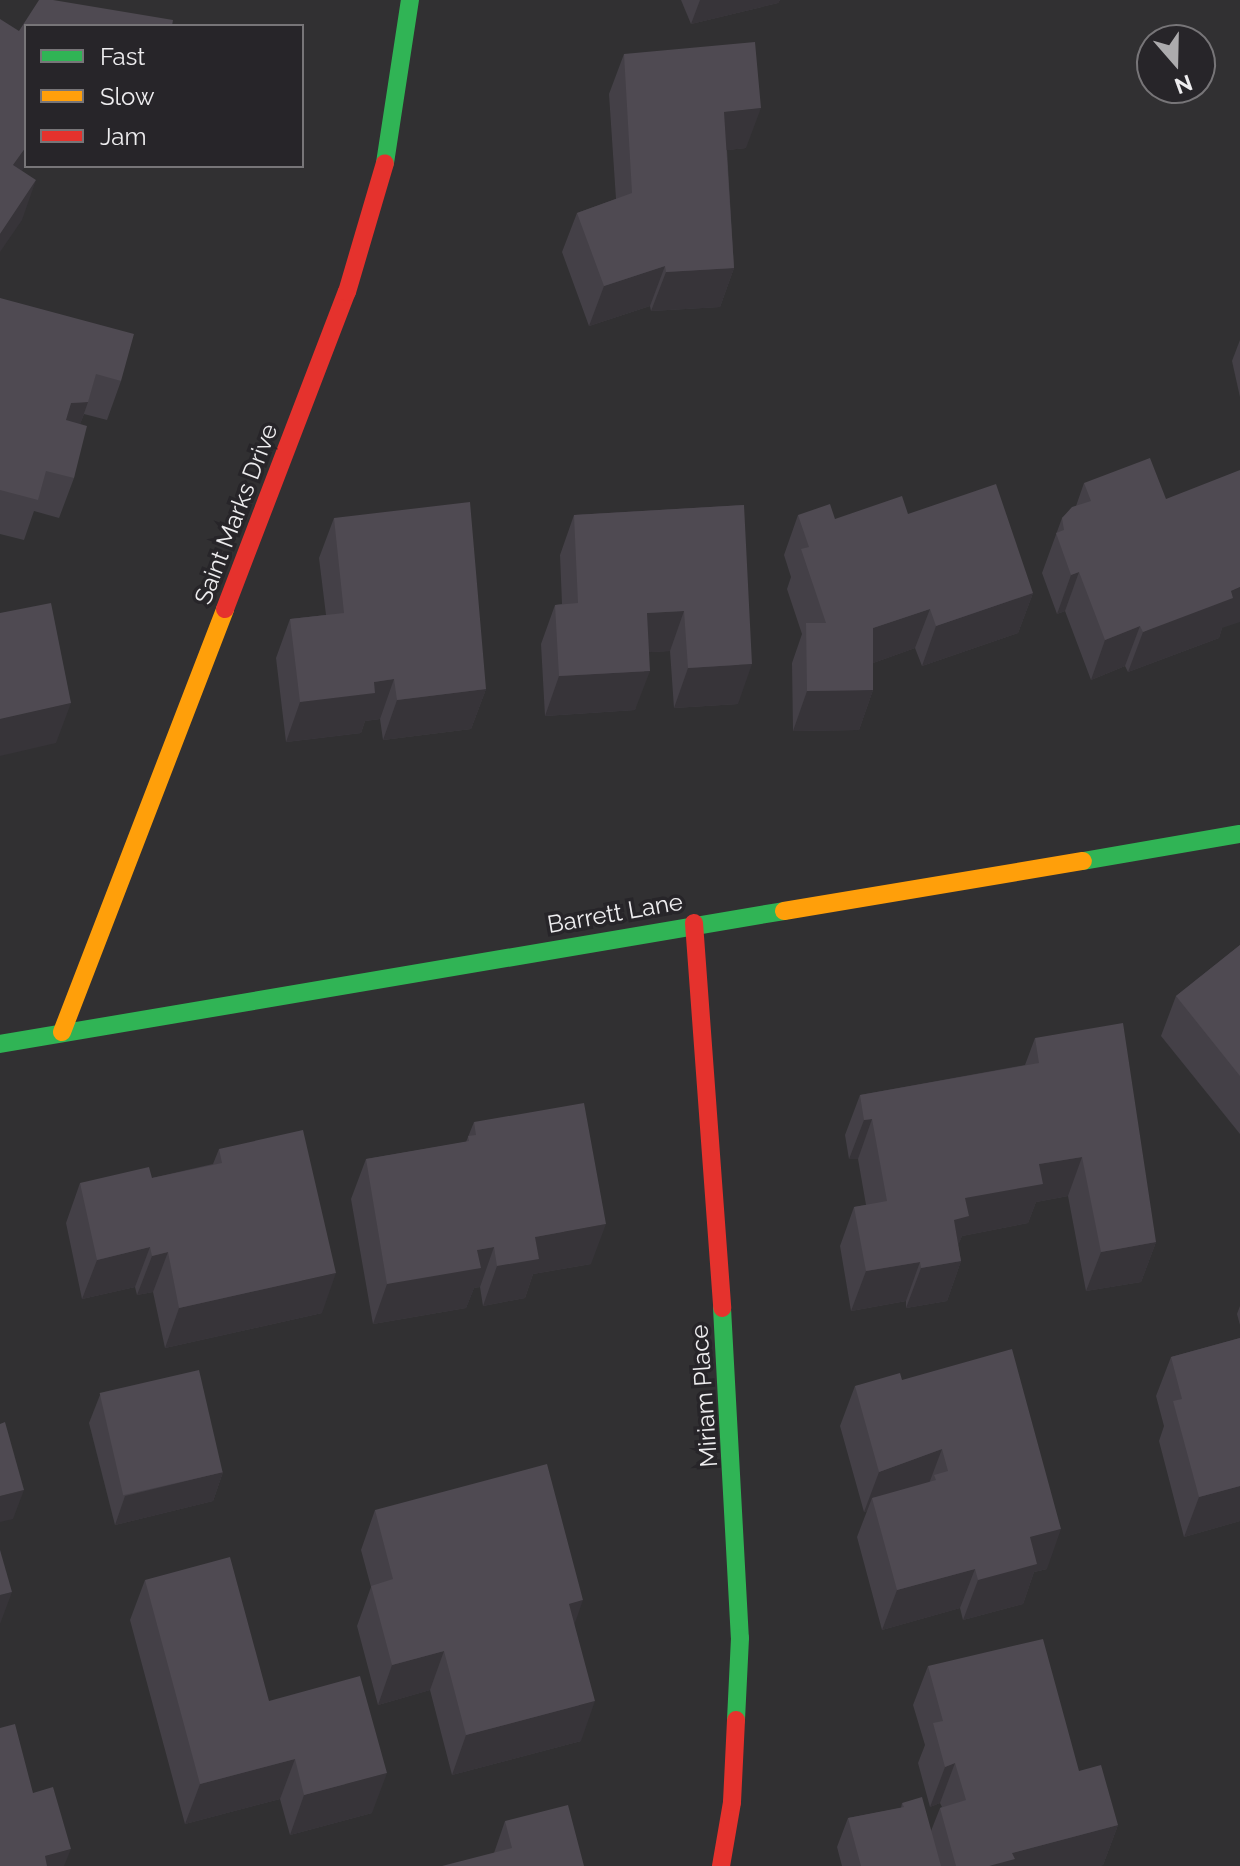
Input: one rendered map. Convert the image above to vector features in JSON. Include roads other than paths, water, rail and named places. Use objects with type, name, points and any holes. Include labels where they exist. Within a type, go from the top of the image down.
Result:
[{"type":"street","name":"Saint Marks Drive","points":[[62,1032],[347,292],[393,136],[410,0]]},
{"type":"street","name":"Barrett Lane","points":[[0,1044],[694,923],[1240,834]]},
{"type":"street","name":"Miriam Place","points":[[694,923],[733,1452],[740,1638],[732,1802],[721,1866]]}]
